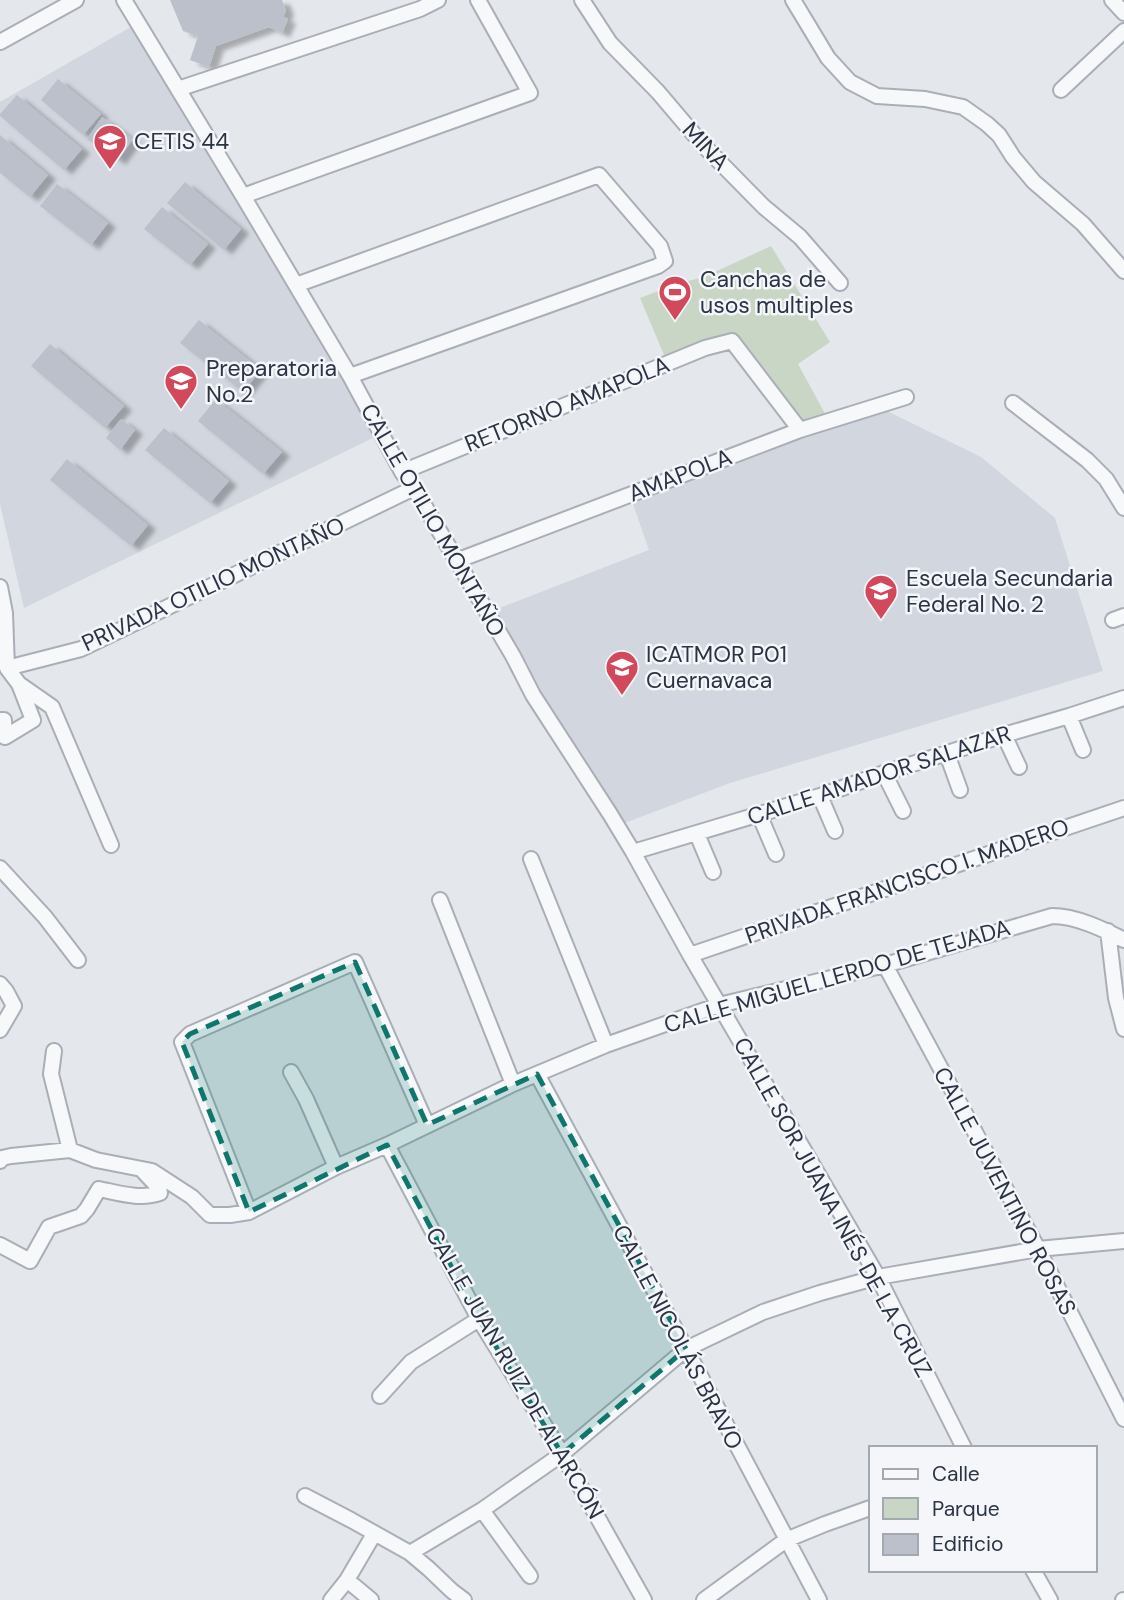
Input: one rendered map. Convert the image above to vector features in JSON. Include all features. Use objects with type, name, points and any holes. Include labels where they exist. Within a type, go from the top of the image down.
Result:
[{"type":"street","points":[[0,42],[76,0]]},
{"type":"street","name":"CALLE OTILIO MONTAÑO","points":[[124,0],[350,376],[402,472],[513,656],[533,695],[633,852],[719,1005]]},
{"type":"street","points":[[178,89],[418,4],[438,0]]},
{"type":"street","points":[[243,196],[530,93],[478,0]]},
{"type":"street","name":"MINA","points":[[582,0],[610,43],[658,92],[703,145],[764,207],[800,237],[840,283]]},
{"type":"street","points":[[793,0],[828,58],[850,82],[877,96],[925,99],[963,107],[999,135],[1034,182],[1083,224],[1124,271]]},
{"type":"street","points":[[1112,0],[1124,13]]},
{"type":"street","points":[[1060,90],[1124,31]]},
{"type":"street","points":[[296,285],[599,175],[660,246],[665,261],[658,266],[350,376]]},
{"type":"street","name":"RETORNO AMAPOLA","points":[[402,472],[705,348],[732,341],[800,430]]},
{"type":"street","name":"AMAPOLA","points":[[456,561],[800,430],[906,397]]},
{"type":"street","points":[[1013,403],[1087,460],[1106,479],[1124,508]]},
{"type":"street","name":"PRIVADA OTILIO MONTAÑO","points":[[7,668],[81,649],[414,488]]},
{"type":"street","points":[[0,587],[5,613],[7,668],[19,684],[33,720],[5,737],[4,720],[0,720]]},
{"type":"street","points":[[19,684],[52,707],[111,845]]},
{"type":"street","name":"CALLE AMADOR SALAZAR","points":[[633,852],[820,796],[884,773],[1124,698]]},
{"type":"street","points":[[1069,716],[1083,750]]},
{"type":"street","points":[[1004,735],[1019,767]]},
{"type":"street","points":[[947,754],[960,790]]},
{"type":"street","points":[[884,773],[903,811]]},
{"type":"street","points":[[820,796],[835,831]]},
{"type":"street","name":"PRIVADA FRANCISCO I. MADERO","points":[[690,955],[1124,808]]},
{"type":"street","points":[[759,814],[776,854]]},
{"type":"street","points":[[697,834],[713,872]]},
{"type":"street","points":[[531,859],[606,1045]]},
{"type":"street","points":[[0,868],[45,917],[78,960]]},
{"type":"street","points":[[440,900],[513,1084]]},
{"type":"street","name":"CALLE MIGUEL LERDO DE TEJADA","points":[[249,1212],[336,1167],[513,1084],[606,1045],[719,1005],[885,964],[1052,916],[1064,916],[1108,931],[1124,940]]},
{"type":"street","points":[[1108,931],[1124,1030]]},
{"type":"street","points":[[1,1159],[70,1150],[96,1160],[152,1171],[192,1197],[210,1215],[249,1212],[182,1042],[190,1034],[355,962],[427,1125]]},
{"type":"street","name":"CALLE JUVENTINO ROSAS","points":[[885,964],[1038,1249],[1124,1419]]},
{"type":"street","points":[[0,984],[14,1006],[0,1030]]},
{"type":"street","name":"CALLE SOR JUANA INÉS DE LA CRUZ","points":[[719,1005],[878,1278],[963,1446]]},
{"type":"street","points":[[54,1051],[51,1074],[70,1150]]},
{"type":"street","points":[[291,1072],[336,1167]]},
{"type":"street","name":"CALLE NICOLÁS BRAVO","points":[[537,1074],[819,1600]]},
{"type":"street","name":"CALLE JUAN RUIZ DE ALARCÓN","points":[[387,1145],[479,1319],[562,1454],[644,1600]]},
{"type":"street","points":[[0,1245],[30,1261],[49,1227],[81,1216],[99,1189],[135,1196],[160,1193],[159,1188],[140,1168]]},
{"type":"street","points":[[410,1553],[482,1510],[562,1454],[686,1349],[763,1312],[878,1278],[1038,1249],[1124,1241]]},
{"type":"street","points":[[380,1396],[411,1362],[479,1319]]},
{"type":"street","points":[[305,1496],[410,1553],[464,1600]]},
{"type":"street","points":[[704,1600],[786,1540],[869,1508]]},
{"type":"street","points":[[482,1510],[530,1576]]},
{"type":"street","points":[[331,1600],[348,1580],[374,1534]]},
{"type":"street","points":[[1034,1572],[1050,1600]]},
{"type":"street","points":[[348,1580],[371,1600]]},
{"type":"highlighted area","points":[[355,962],[427,1125],[537,1074],[686,1349],[562,1454],[479,1319],[387,1145],[249,1212],[182,1042],[190,1034]]},
{"type":"shaded area","points":[[131,27],[377,436],[24,608],[0,504],[0,102]]},
{"type":"shaded area","name":"Escuela Secundaria Federal No. 2","points":[[885,410],[981,457],[1055,518],[1103,671],[730,783],[622,824],[492,611],[649,550],[631,498]]},
{"type":"green space","points":[[771,246],[830,342],[798,364],[829,421],[800,430],[732,342],[667,362],[640,298],[704,277]]},
{"type":"building","points":[[170,0],[282,0],[286,11],[283,17],[288,19],[282,33],[269,27],[216,46],[209,67],[190,60],[198,36],[183,31]]},
{"type":"building","points":[[58,79],[101,114],[83,135],[41,100]]},
{"type":"building","points":[[17,95],[82,149],[64,170],[0,116]]},
{"type":"building","points":[[102,117],[133,139],[118,160],[87,139]]},
{"type":"building","points":[[0,135],[48,175],[30,197],[0,173]]},
{"type":"building","points":[[185,182],[241,229],[224,250],[167,203]]},
{"type":"building","points":[[57,184],[108,223],[91,245],[40,206]]},
{"type":"building","points":[[162,207],[208,244],[190,265],[144,229]]},
{"type":"building","points":[[199,320],[261,370],[243,392],[180,343]]},
{"type":"building","points":[[50,344],[124,406],[105,428],[31,366]]},
{"type":"building","points":[[216,399],[282,452],[263,474],[198,421]]},
{"type":"building","points":[[121,419],[135,430],[120,450],[106,438]]},
{"type":"building","points":[[164,428],[229,481],[210,503],[145,450]]},
{"type":"building","points":[[67,459],[148,525],[131,546],[50,480]]},
{"type":"place","name":"CETIS 44","points":[[110,171]]},
{"type":"place","name":"Canchas de usos multiples","points":[[675,322]]},
{"type":"place","name":"Preparatoria No.2","points":[[181,411]]},
{"type":"place","name":"Escuela Secundaria Federal No. 2","points":[[881,621]]},
{"type":"place","name":"ICATMOR P01 Cuernavaca","points":[[622,697]]}]
